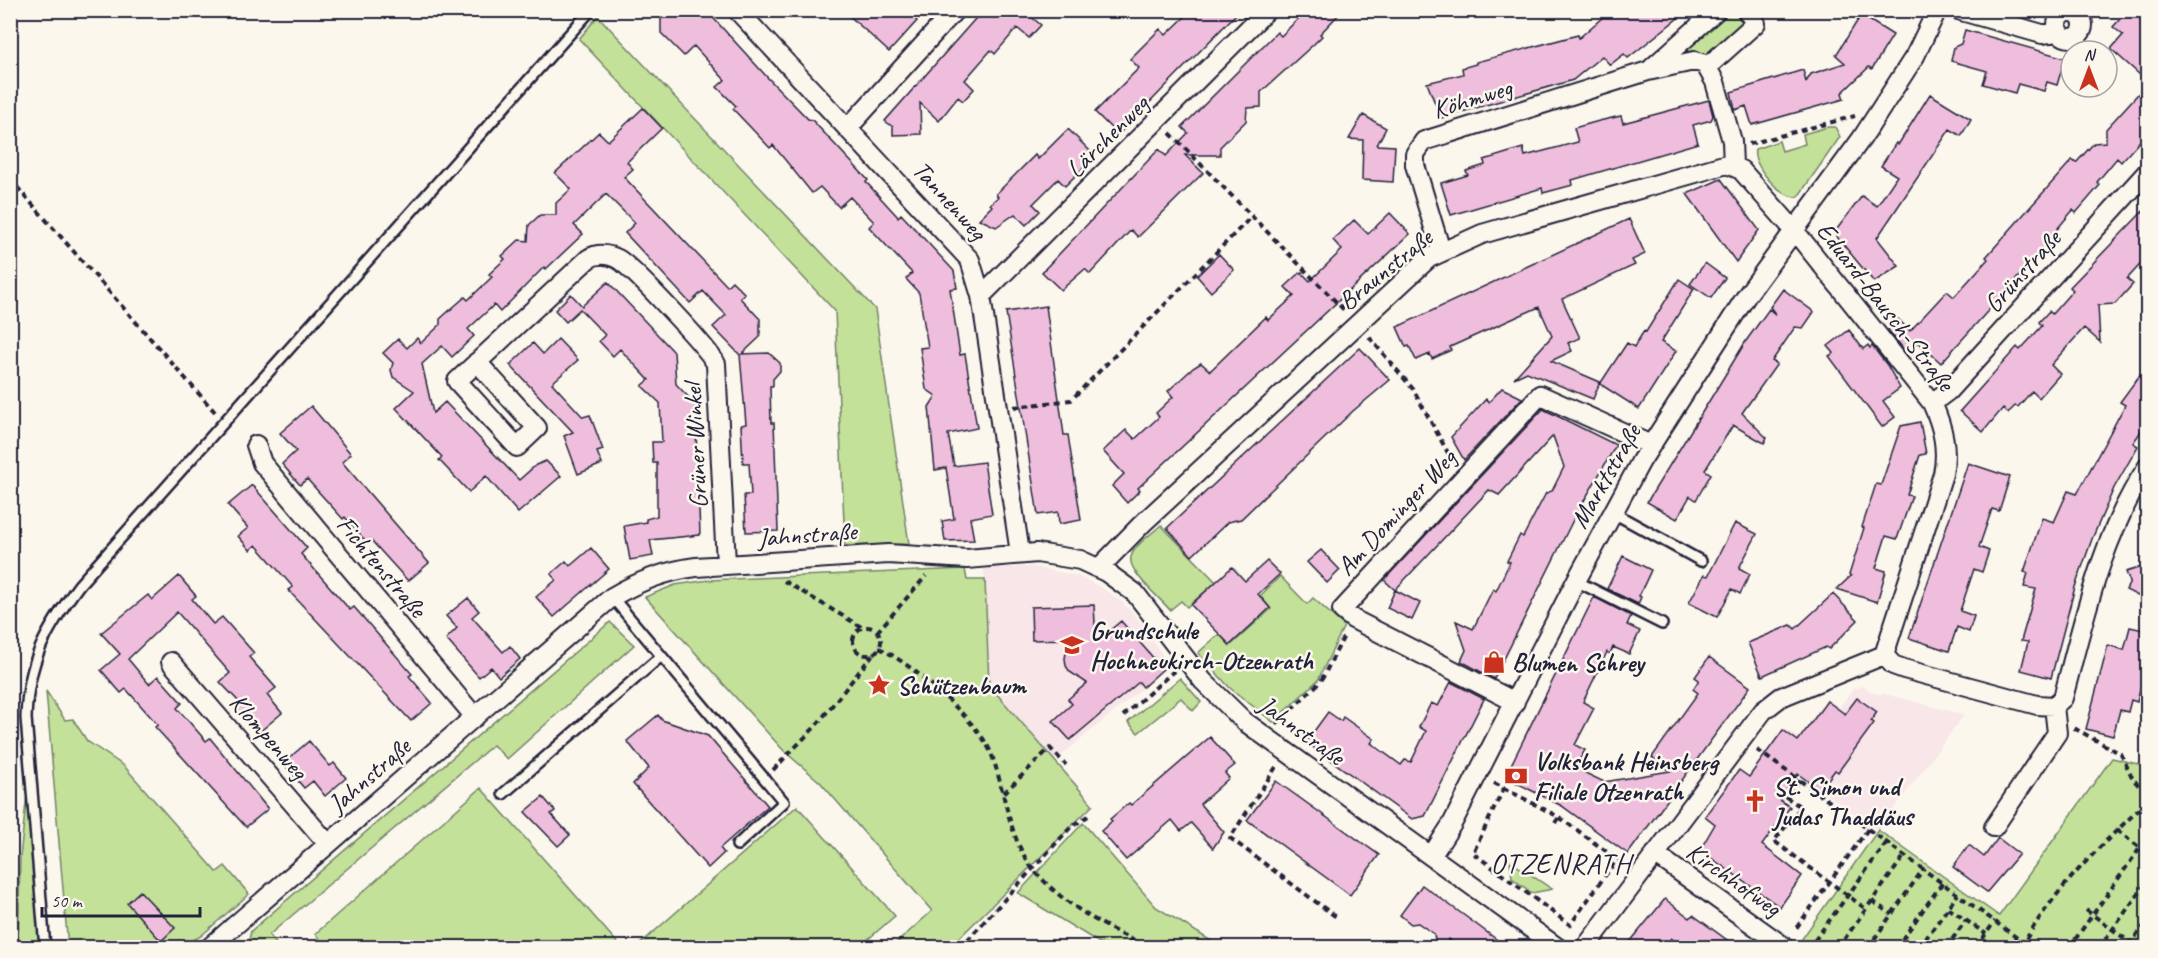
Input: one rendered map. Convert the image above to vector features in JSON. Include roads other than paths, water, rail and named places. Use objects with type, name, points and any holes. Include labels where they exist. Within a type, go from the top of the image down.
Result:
[{"type":"street","name":"Tannenweg","points":[[737,10],[963,249],[974,267],[981,296],[1020,553]]},
{"type":"street","name":"Lärchenweg","points":[[981,296],[1159,121],[1267,10]]},
{"type":"street","name":"Köhmweg","points":[[1648,71],[1717,10]]},
{"type":"street","points":[[1746,10],[1756,23],[1707,67],[1715,82],[1732,141],[1733,165],[1741,170],[1794,230]]},
{"type":"street","name":"Marktstraße","points":[[1432,855],[1452,824],[1478,775],[1611,512],[1651,445],[1715,342],[1881,110],[1915,56],[1937,10]]},
{"type":"street","points":[[1958,10],[2042,34],[2058,32]]},
{"type":"street","points":[[848,128],[946,14]]},
{"type":"street","name":"Köhmweg","points":[[1441,252],[1414,159],[1418,148],[1424,141],[1648,71],[1690,61],[1698,61],[1707,67]]},
{"type":"street","name":"Braunstraße","points":[[1099,568],[1143,522],[1409,276],[1441,252],[1482,234],[1710,168],[1733,165]]},
{"type":"street","name":"Grünstraße","points":[[1932,403],[1948,391],[2148,171]]},
{"type":"street","name":"Eduard-Bausch-Straße","points":[[1794,230],[1932,403],[1943,432],[1945,465],[1884,655]]},
{"type":"street","name":"Grüner Winkel","points":[[477,362],[537,428],[517,447],[457,381],[477,362],[588,259],[603,255],[623,263],[704,347],[716,364],[726,564]]},
{"type":"street","name":"Am Dominger Weg","points":[[1515,702],[1353,619],[1342,610],[1539,395],[1651,445]]},
{"type":"street","name":"Fichtenstraße","points":[[256,445],[262,463],[475,717]]},
{"type":"street","points":[[1585,948],[1740,738],[1762,711],[1781,697],[1884,655],[1893,665],[1904,669],[2037,705],[2054,706],[2063,698],[2091,595],[2111,537],[2148,466]]},
{"type":"street","name":"Jahnstraße","points":[[219,945],[328,844],[612,597],[639,582],[667,572],[726,564],[888,554],[967,559],[1020,553],[1067,556],[1099,568],[1121,581],[1142,600],[1187,660],[1223,702],[1264,736],[1432,855]]},
{"type":"street","name":"Klompenweg","points":[[171,662],[328,844]]},
{"type":"street","points":[[1994,827],[2057,733],[2054,706]]},
{"type":"street","name":"Kirchhofweg","points":[[1655,854],[1783,946]]},
{"type":"street","points":[[1432,855],[1558,948]]},
{"type":"lane","points":[[45,948],[26,718],[28,687],[35,656],[50,625],[80,585],[591,10]]},
{"type":"lane","points":[[1611,512],[1701,561]]},
{"type":"lane","points":[[1576,580],[1662,624]]},
{"type":"lane","points":[[612,597],[784,802],[737,845]]},
{"type":"lane","points":[[504,794],[660,657]]},
{"type":"place","name":"Grundschule Hochneukirch-Otzenrath","points":[[1072,645]]},
{"type":"place","name":"Blumen Schrey","points":[[1494,662]]},
{"type":"place","name":"Schützenbaum","points":[[879,685]]},
{"type":"place","name":"Volksbank Heinsberg Filiale Otzenrath","points":[[1516,776]]},
{"type":"place","name":"St. Simon und Judas Thaddäus","points":[[1755,801]]},
{"type":"district","name":"OTZENRATH","points":[[1561,863]]}]
